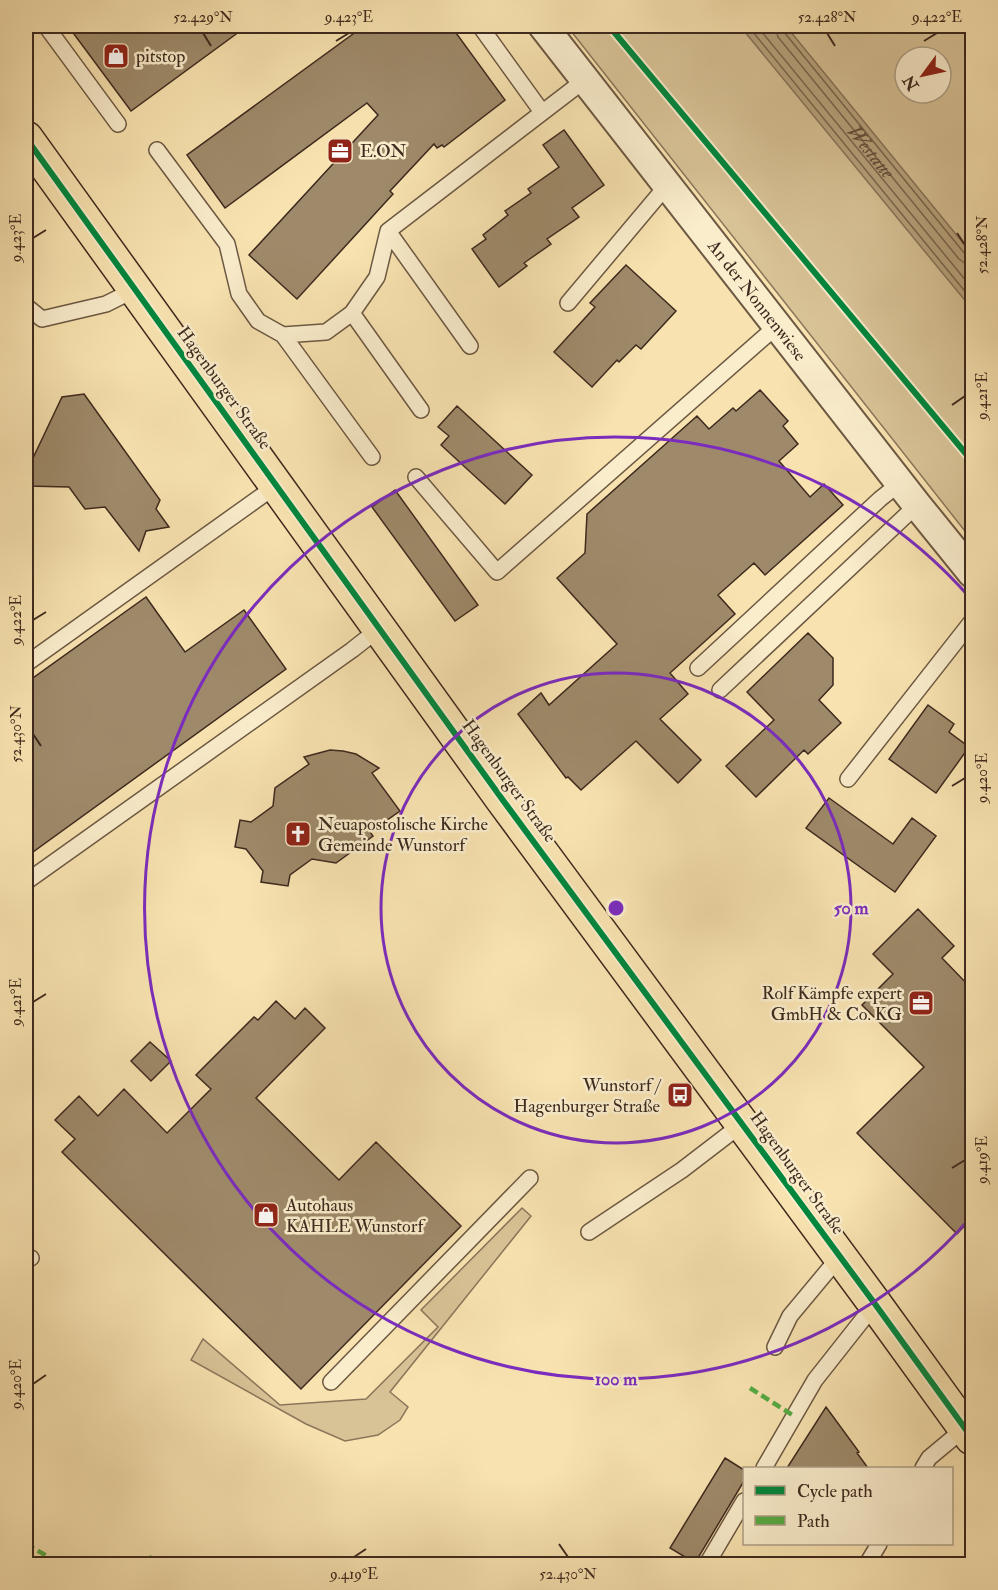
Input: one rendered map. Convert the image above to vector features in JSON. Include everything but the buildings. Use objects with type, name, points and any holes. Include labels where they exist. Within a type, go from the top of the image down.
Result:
[{"type":"main road","name":"Hagenburger Straße","points":[[26,138],[502,799],[969,1433]]},
{"type":"street","name":"An der Nonnenwiese","points":[[543,26],[972,573]]},
{"type":"lane","points":[[46,26],[118,123]]},
{"type":"lane","points":[[480,26],[542,112]]},
{"type":"lane","points":[[283,335],[326,332],[352,313],[377,277],[388,231],[586,79]]},
{"type":"lane","points":[[157,150],[228,243],[239,294],[258,321],[283,335],[372,457]]},
{"type":"lane","points":[[568,303],[668,184]]},
{"type":"lane","points":[[388,231],[470,346]]},
{"type":"lane","points":[[26,306],[42,319],[106,304],[134,290]]},
{"type":"lane","points":[[352,313],[421,410]]},
{"type":"lane","points":[[416,477],[497,572],[778,325]]},
{"type":"lane","points":[[26,664],[277,485]]},
{"type":"lane","points":[[698,668],[880,499],[909,494]]},
{"type":"lane","points":[[720,690],[909,494]]},
{"type":"lane","points":[[848,779],[972,621]]},
{"type":"lane","points":[[26,882],[380,628]]},
{"type":"lane","points":[[589,1232],[682,1170],[742,1124]]},
{"type":"lane","points":[[331,1382],[530,1178]]},
{"type":"lane","points":[[775,1347],[790,1316],[840,1256]]},
{"type":"lane","points":[[765,1467],[815,1380],[875,1304]]},
{"type":"lane","name":"Hagenburger Straße","points":[[924,1467],[929,1458],[969,1433]]},
{"type":"lane","points":[[707,1564],[743,1503]]},
{"type":"lane","points":[[867,1564],[878,1545]]},
{"type":"shaded area","points":[[567,26],[972,26],[972,540]]},
{"type":"shaded area","points":[[522,1208],[531,1216],[390,1392],[408,1407],[400,1420],[378,1435],[345,1441],[306,1424],[191,1360],[203,1339],[280,1405],[366,1399],[438,1327],[421,1310]]},
{"type":"water","name":"Westaue","points":[[740,26],[786,26],[972,254],[972,309]]},
{"type":"marked path","points":[[750,1388],[794,1416]]},
{"type":"marked path","points":[[26,1544],[61,1564]]},
{"type":"marked path","points":[[148,1564],[153,1554]]},
{"type":"cycle path","points":[[609,26],[972,461]]},
{"type":"cycle path","points":[[26,138],[502,799],[972,1438]]},
{"type":"place","name":"pitstop","points":[[116,56]]},
{"type":"place","name":"E.ON","points":[[340,151]]},
{"type":"place","name":"Neuapostolische Kirche Gemeinde Wunstorf","points":[[298,834]]},
{"type":"place","name":"Rolf Kämpfe expert GmbH & Co. KG","points":[[921,1003]]},
{"type":"place","name":"Wunstorf / Hagenburger Straße","points":[[680,1095]]},
{"type":"place","name":"Autohaus KAHLE Wunstorf","points":[[266,1215]]}]
